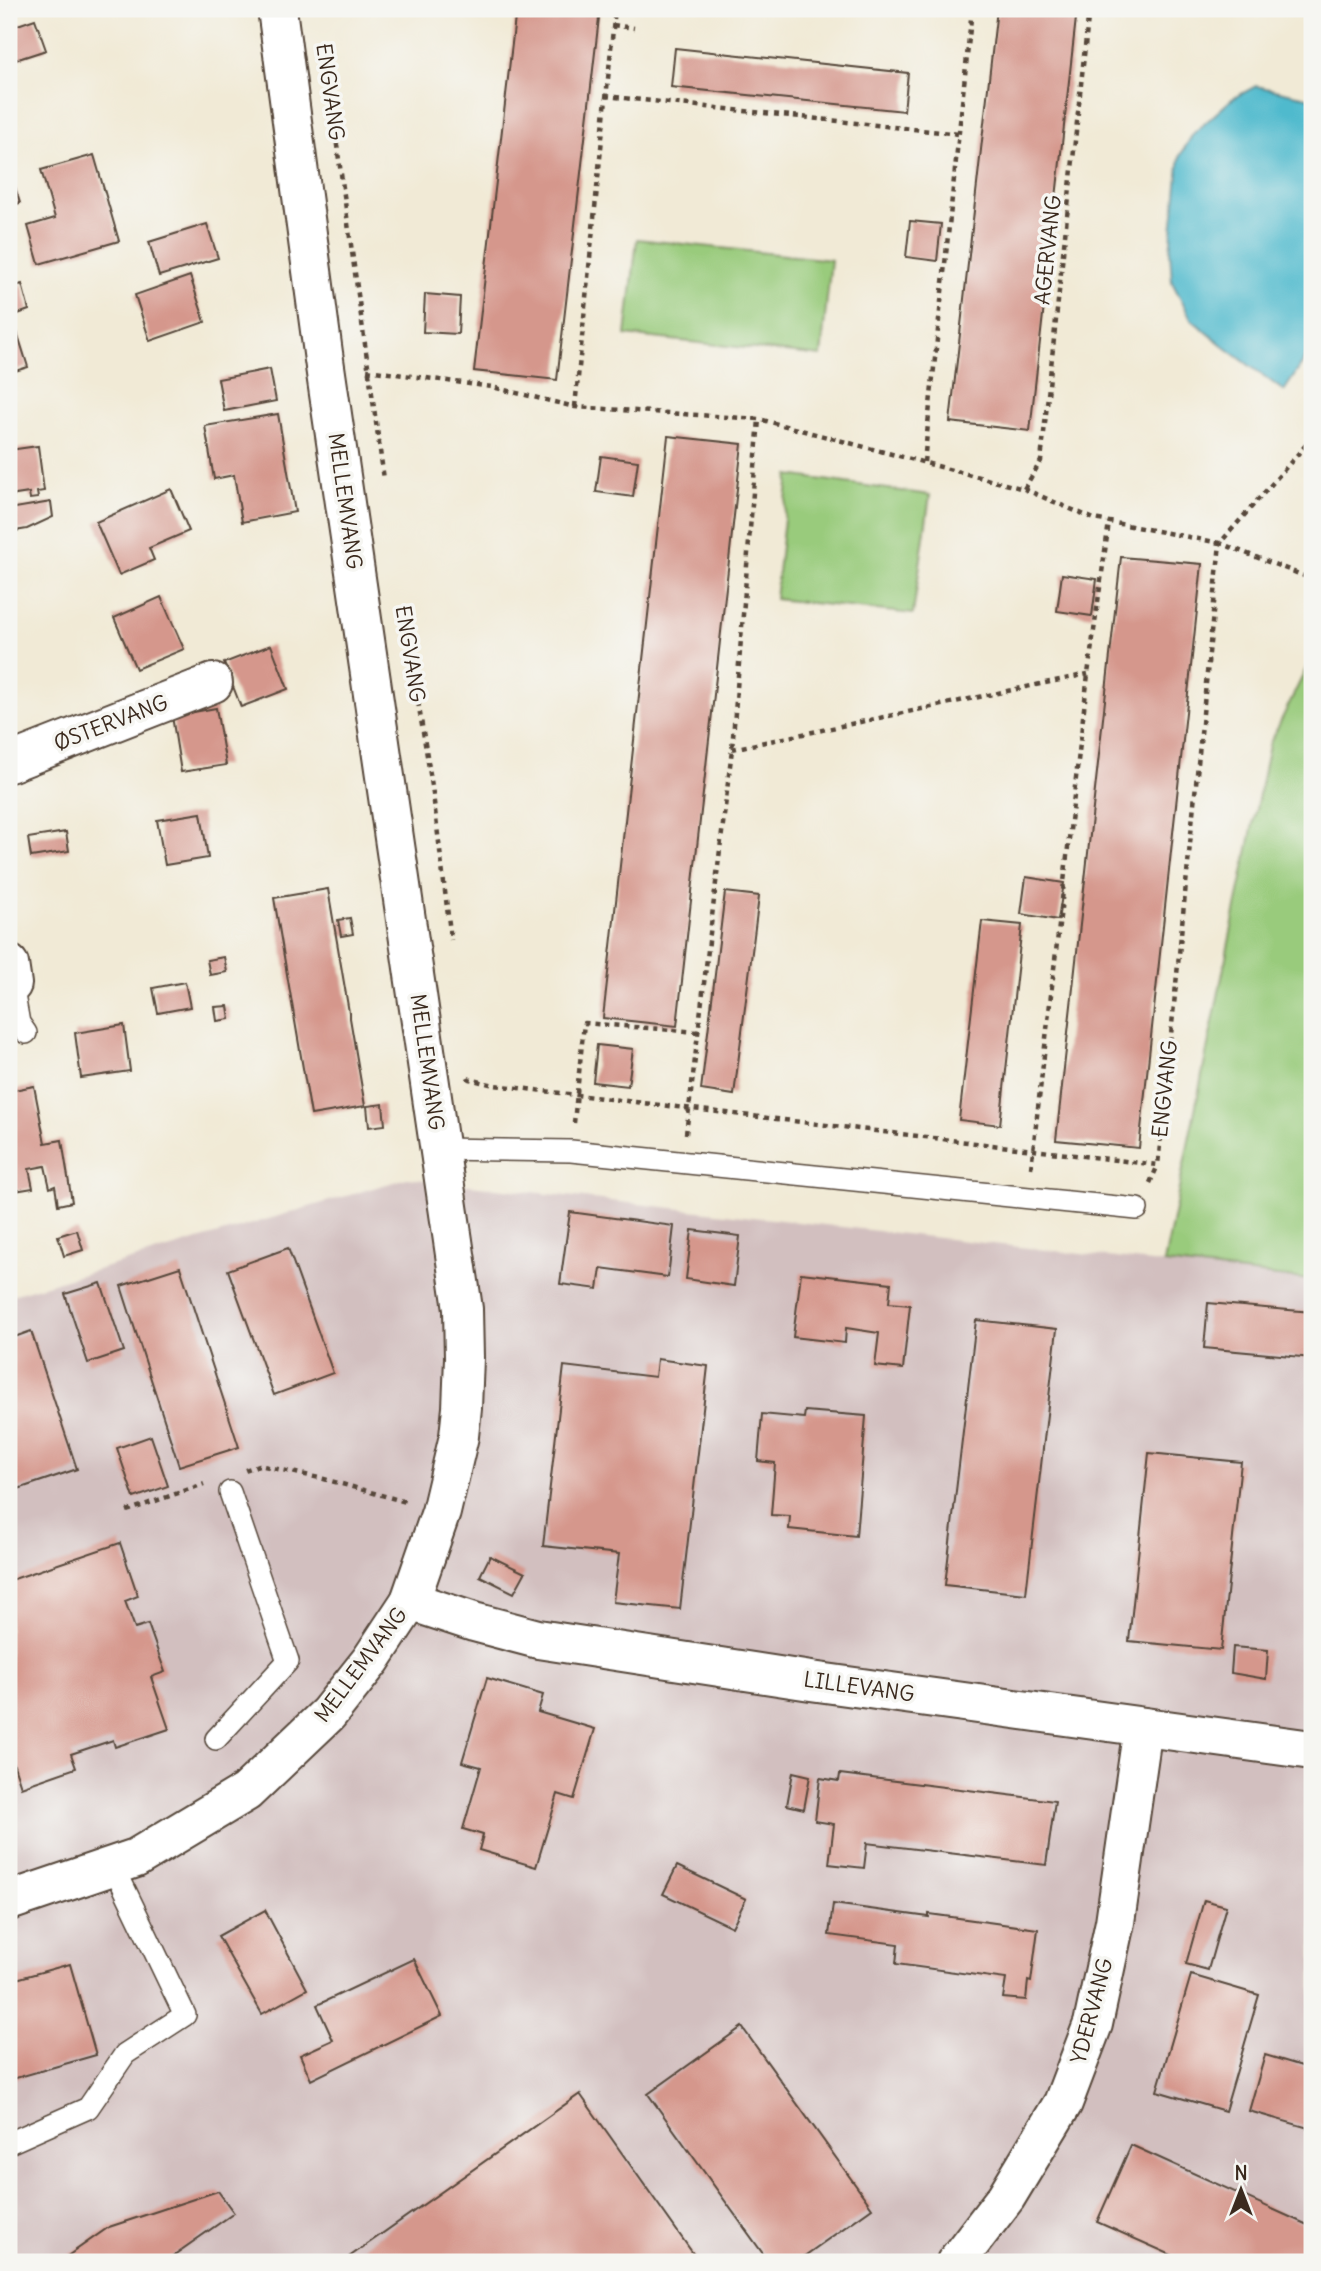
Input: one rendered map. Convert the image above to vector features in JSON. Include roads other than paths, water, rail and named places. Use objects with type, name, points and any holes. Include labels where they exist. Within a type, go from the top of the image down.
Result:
[{"type":"street","name":"MELLEMVANG","points":[[9,1900],[136,1858],[246,1792],[328,1714],[384,1642],[410,1601],[441,1512],[459,1436],[464,1358],[463,1309],[323,353],[277,9]]},
{"type":"street","name":"ØSTERVANG","points":[[9,763],[213,683]]},
{"type":"street","name":"LILLEVANG","points":[[410,1601],[538,1639],[811,1681],[1312,1750]]},
{"type":"street","name":"YDERVANG","points":[[956,2262],[1006,2197],[1063,2103],[1093,2024],[1115,1922],[1143,1727]]},
{"type":"lane","points":[[10,978],[19,1023],[26,1033]]},
{"type":"lane","points":[[440,1149],[571,1152],[1138,1209]]},
{"type":"lane","points":[[216,1739],[288,1661],[226,1482]]},
{"type":"lane","points":[[9,2143],[88,2108],[125,2054],[185,2015],[113,1866]]},
{"type":"water","points":[[1256,86],[1312,98],[1312,335],[1302,364],[1284,391],[1191,319],[1172,282],[1170,251],[1180,156],[1193,134],[1232,99]]}]
